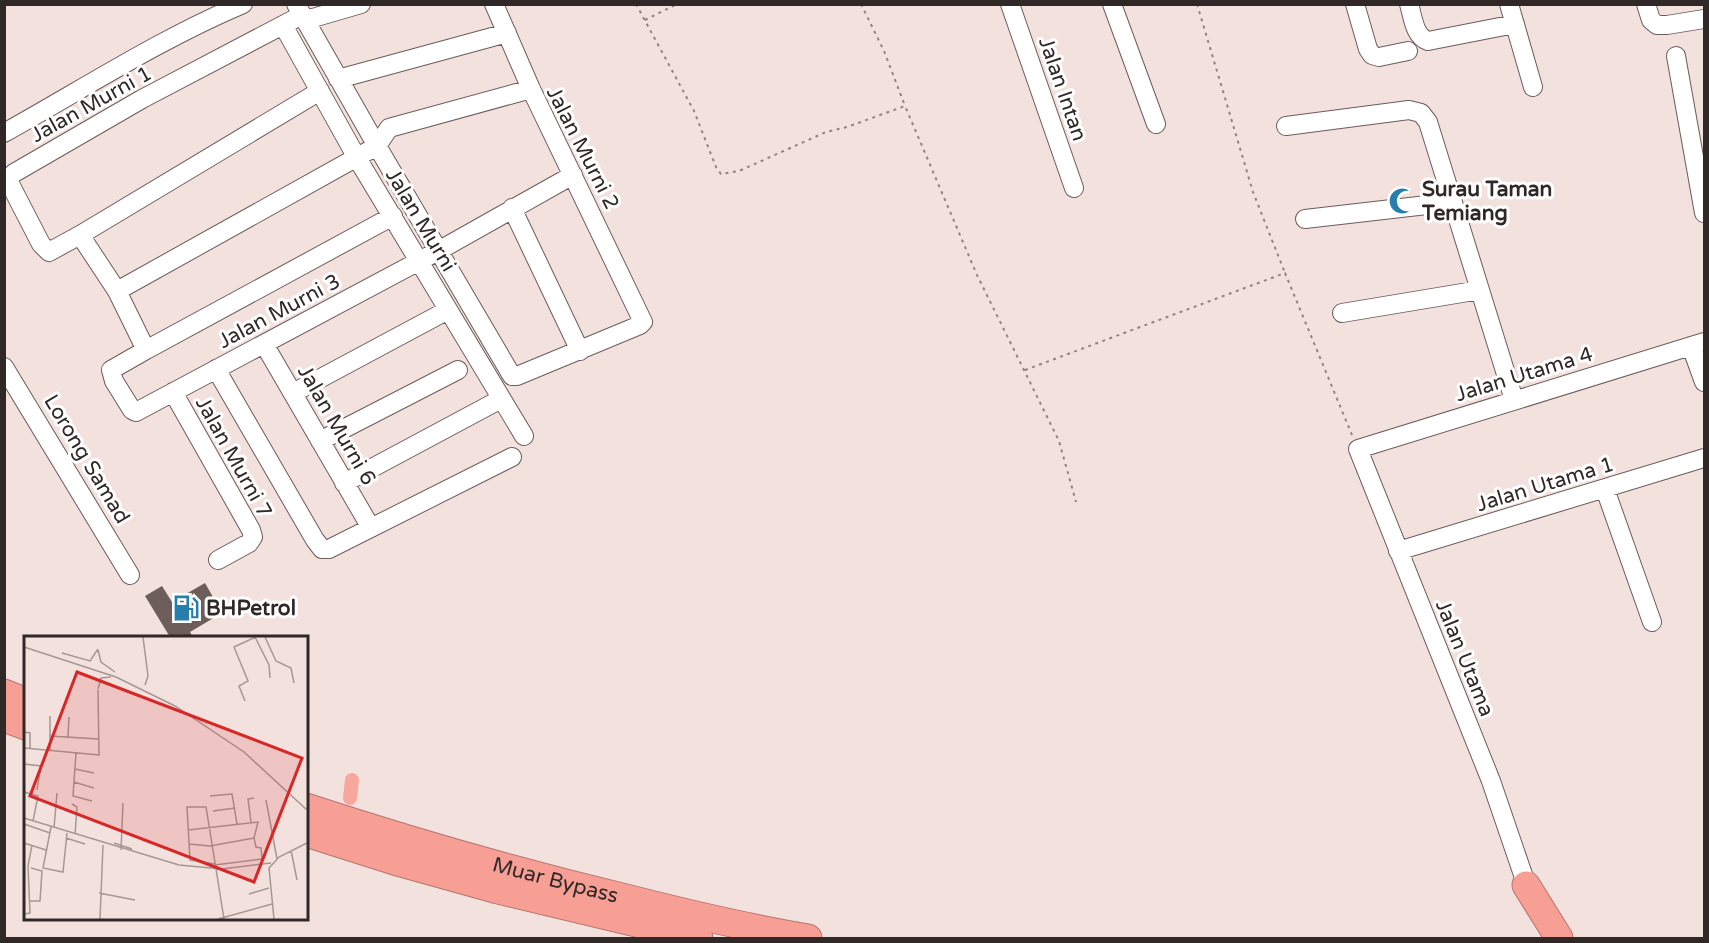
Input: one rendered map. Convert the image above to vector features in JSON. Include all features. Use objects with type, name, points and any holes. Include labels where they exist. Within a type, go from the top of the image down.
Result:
[{"type":"highway","points":[[4,693],[24,701]]},
{"type":"highway","points":[[4,718],[24,725]]},
{"type":"highway","name":"Muar Bypass","points":[[308,808],[400,838],[520,872],[696,915],[808,939]]},
{"type":"highway","name":"Muar Bypass","points":[[308,834],[498,890],[699,939]]},
{"type":"highway","points":[[1526,885],[1538,939]]},
{"type":"highway","points":[[1526,885],[1559,939]]},
{"type":"street","points":[[4,133],[184,32],[243,4]]},
{"type":"street","name":"Jalan Murni 1","points":[[80,235],[49,252],[41,244],[16,198],[9,182],[10,177],[142,99],[302,13],[361,4]]},
{"type":"street","points":[[494,4],[531,89]]},
{"type":"street","name":"Jalan Intan","points":[[1010,4],[1074,188]]},
{"type":"street","points":[[1112,4],[1156,124]]},
{"type":"street","points":[[1355,4],[1372,55],[1379,57],[1408,51]]},
{"type":"street","points":[[1409,4],[1421,39],[1428,41],[1515,24]]},
{"type":"street","points":[[1509,4],[1533,87]]},
{"type":"street","points":[[1646,4],[1650,20],[1658,25],[1704,19]]},
{"type":"street","name":"Jalan Murni","points":[[302,13],[338,79],[512,376]]},
{"type":"street","name":"Jalan Murni","points":[[283,25],[357,158],[524,436]]},
{"type":"street","points":[[338,79],[507,33]]},
{"type":"street","points":[[1676,56],[1704,213]]},
{"type":"street","name":"Jalan Murni 2","points":[[117,291],[377,146],[388,128],[531,89],[643,322],[580,351],[521,375],[512,376]]},
{"type":"street","points":[[320,91],[80,235],[117,291],[146,350],[393,216]]},
{"type":"street","points":[[1286,126],[1409,110],[1421,113],[1428,122],[1514,400]]},
{"type":"street","name":"Jalan Murni 3","points":[[146,350],[114,366],[111,370],[114,381],[132,410],[140,410],[418,262],[573,175]]},
{"type":"street","points":[[1305,219],[1453,202]]},
{"type":"street","points":[[512,208],[580,351]]},
{"type":"street","points":[[1342,313],[1480,290]]},
{"type":"street","points":[[292,393],[448,309]]},
{"type":"street","name":"Jalan Murni 6","points":[[264,344],[371,528]]},
{"type":"street","points":[[1698,344],[1704,382]]},
{"type":"street","name":"Jalan Utama 4","points":[[1358,449],[1698,344]]},
{"type":"street","name":"Lorong Samad","points":[[4,367],[130,575]]},
{"type":"street","points":[[216,369],[322,549],[329,549],[512,457]]},
{"type":"street","points":[[320,441],[458,370]]},
{"type":"street","name":"Jalan Murni 7","points":[[173,392],[253,537],[249,543],[218,560]]},
{"type":"street","points":[[344,483],[501,399]]},
{"type":"street","name":"Jalan Utama","points":[[1358,449],[1491,781],[1544,939]]},
{"type":"street","name":"Jalan Utama 1","points":[[1398,552],[1704,458]]},
{"type":"street","points":[[1605,489],[1652,622]]},
{"type":"street","name":"Jalan Utama","points":[[1526,885],[1552,939]]},
{"type":"path","points":[[636,4],[694,111],[716,167],[721,174],[739,171],[826,132],[847,127],[905,106]]},
{"type":"path","points":[[645,20],[676,4]]},
{"type":"path","points":[[861,4],[884,51],[940,192],[977,275],[1059,441],[1076,502]]},
{"type":"path","points":[[1197,4],[1253,192],[1342,415],[1358,449]]},
{"type":"path","points":[[1025,370],[1285,273]]},
{"type":"building","name":"BHPetrol","points":[[205,583],[222,613],[190,632],[192,636],[169,636],[145,596],[162,586],[172,602]]},
{"type":"waterway","points":[[350,798],[352,780]]},
{"type":"place","name":"Surau Taman Temiang","points":[[1402,201]]},
{"type":"place","name":"BHPetrol","points":[[186,608]]}]
